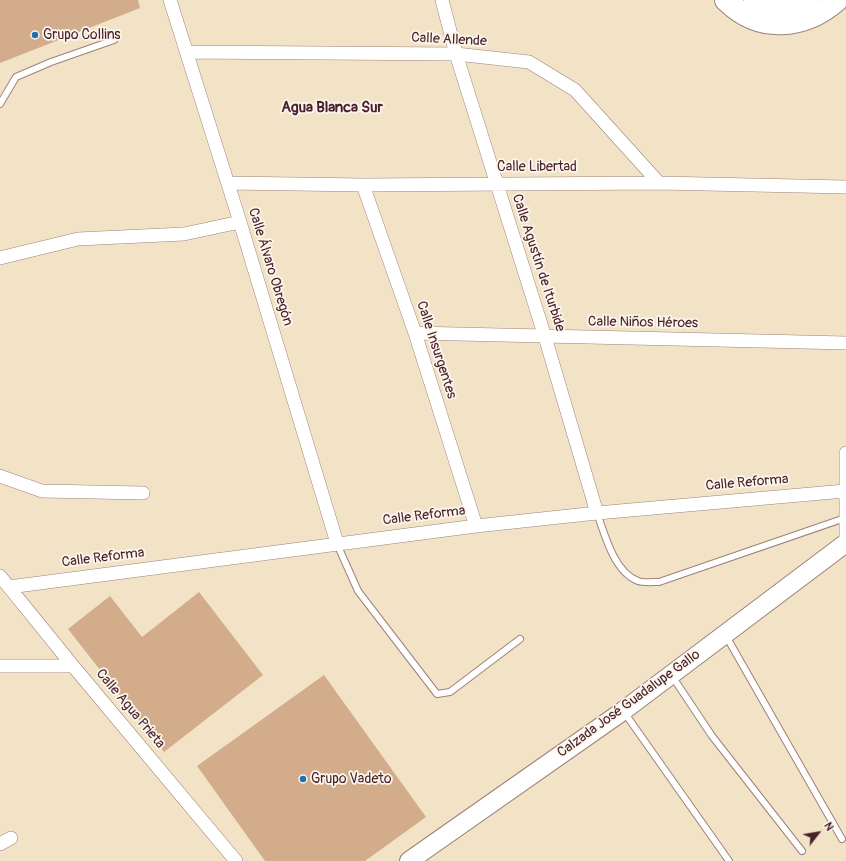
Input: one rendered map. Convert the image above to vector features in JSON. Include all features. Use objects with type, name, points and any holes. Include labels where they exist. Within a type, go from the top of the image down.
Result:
[{"type":"highway","points":[[726,0],[750,17],[761,21],[784,23],[796,22],[808,18],[825,10],[837,0]]},
{"type":"highway","points":[[756,0],[781,6],[792,5],[807,0]]},
{"type":"street","name":"Calle Álvaro Obregón","points":[[170,0],[240,222],[337,543]]},
{"type":"street","name":"Calle Agustín de Iturbide","points":[[442,0],[456,54],[545,337],[597,513]]},
{"type":"street","name":"Calle Allende","points":[[187,52],[456,54],[529,62],[575,90],[659,183]]},
{"type":"street","name":"Calle Libertad","points":[[228,183],[363,185],[659,183],[846,187]]},
{"type":"street","name":"Calle Insurgentes","points":[[363,185],[414,333],[476,526]]},
{"type":"street","points":[[0,258],[78,239],[184,234],[240,222]]},
{"type":"street","name":"Calle Niños Héroes","points":[[414,333],[846,343]]},
{"type":"street","points":[[846,453],[846,543]]},
{"type":"street","points":[[0,476],[42,491],[143,493]]},
{"type":"street","name":"Calle Reforma","points":[[9,586],[476,526],[597,513],[845,491]]},
{"type":"street","name":"Calzada José Guadalupe Gallo","points":[[409,861],[623,711],[846,543]]},
{"type":"street","name":"Calle Agua Prieta","points":[[0,576],[236,861]]},
{"type":"street","points":[[0,666],[74,666]]},
{"type":"lane","points":[[0,104],[16,77],[51,62],[114,40]]},
{"type":"lane","points":[[597,513],[612,553],[624,573],[638,581],[659,582],[846,518]]},
{"type":"lane","points":[[337,543],[358,591],[437,694],[450,692],[520,639]]},
{"type":"lane","points":[[725,634],[842,840]]},
{"type":"lane","points":[[671,675],[712,736],[802,851]]},
{"type":"lane","points":[[623,711],[729,861]]},
{"type":"building","name":"Grupo Collins","points":[[0,0],[138,0],[140,8],[0,63]]},
{"type":"building","points":[[199,592],[263,675],[164,752],[68,629],[110,596],[142,637]]},
{"type":"building","points":[[324,675],[426,817],[365,861],[265,861],[197,766]]},
{"type":"place","name":"Grupo Collins","points":[[35,35]]},
{"type":"place","name":"Grupo Vadeto","points":[[303,779]]},
{"type":"district","name":"Agua Blanca Sur","points":[[332,108]]}]
